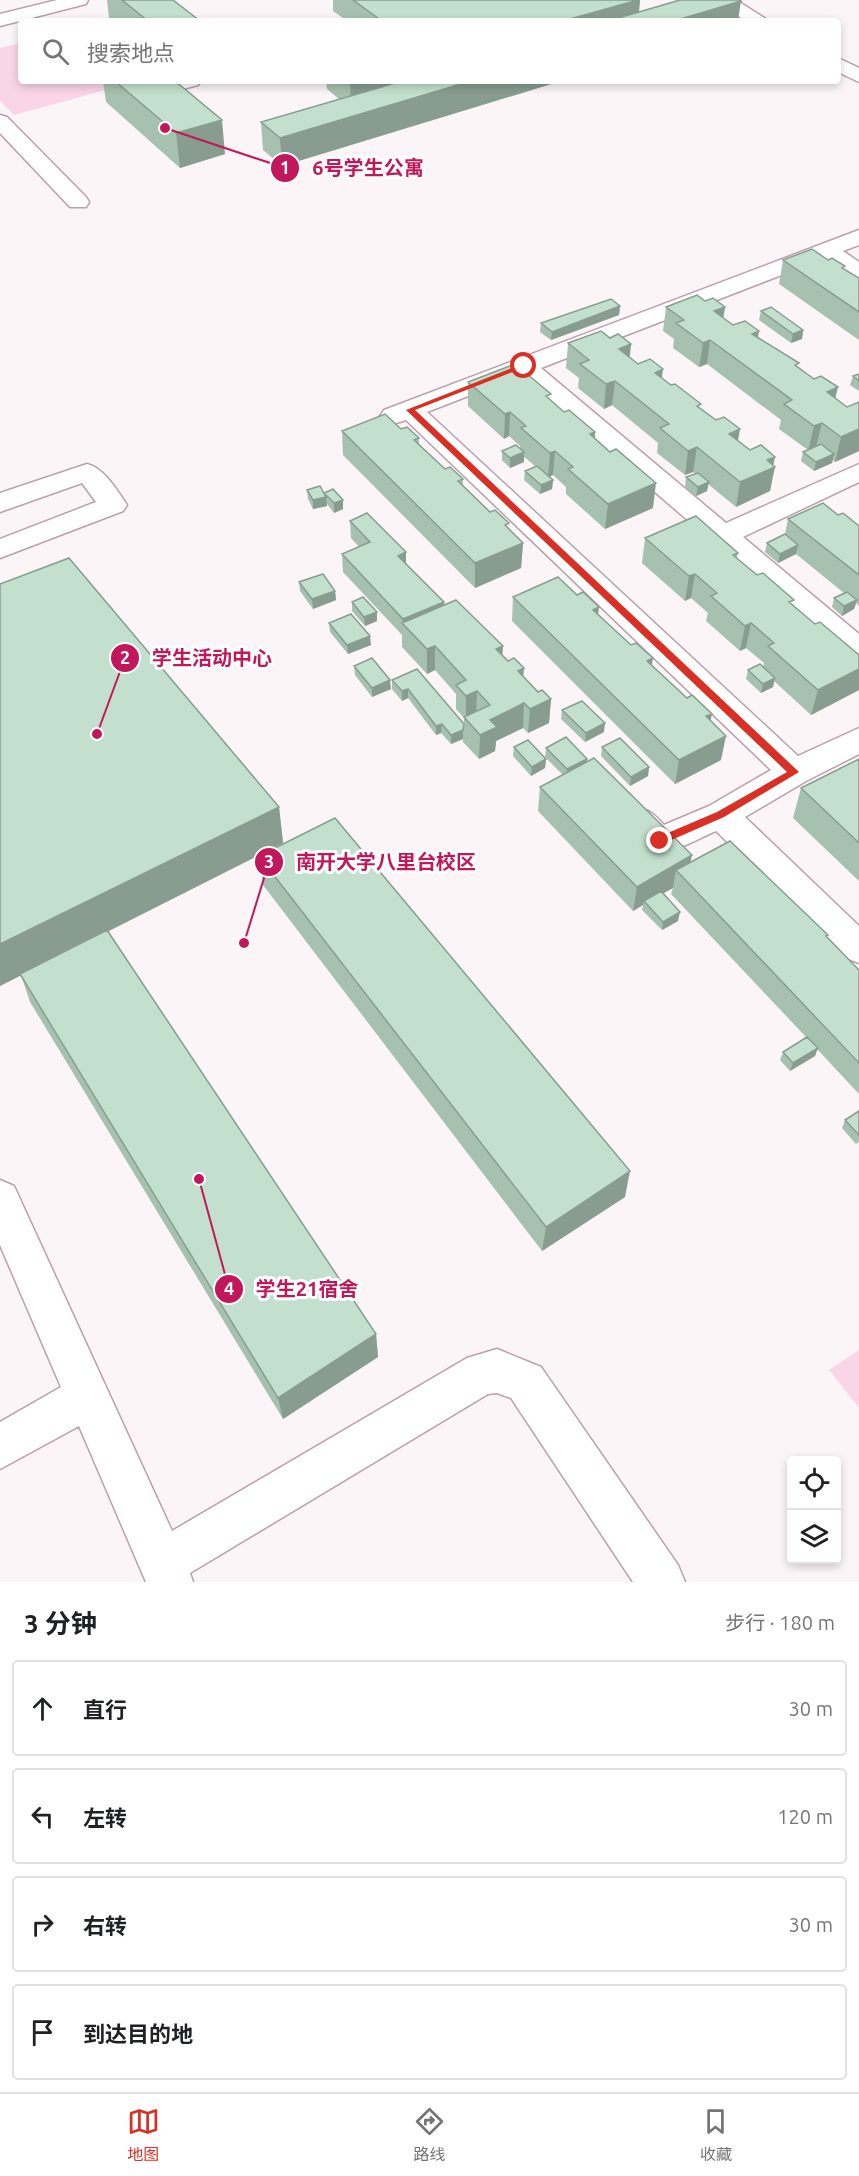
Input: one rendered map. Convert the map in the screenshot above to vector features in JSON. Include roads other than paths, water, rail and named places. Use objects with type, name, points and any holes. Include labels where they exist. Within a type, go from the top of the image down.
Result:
[{"type":"street","points":[[0,20],[56,3],[79,0]]},
{"type":"street","points":[[722,0],[755,18]]},
{"type":"street","points":[[841,66],[859,76]]},
{"type":"street","points":[[0,121],[78,202]]},
{"type":"street","points":[[794,772],[400,413],[859,237]]},
{"type":"street","points":[[825,250],[859,273]]},
{"type":"street","points":[[524,366],[859,651]]},
{"type":"street","points":[[0,502],[87,472],[113,505],[0,549]]},
{"type":"street","points":[[723,535],[859,472]]},
{"type":"street","points":[[615,795],[660,841],[721,815],[794,772],[859,740]]},
{"type":"street","points":[[721,815],[859,948]]},
{"type":"street","points":[[0,1199],[166,1572],[482,1373],[497,1371],[526,1382],[661,1582]]},
{"type":"street","points":[[0,1447],[88,1396]]},
{"type":"place","name":"6号学生公寓","points":[[165,128]]},
{"type":"place","name":"学生活动中心","points":[[97,734]]},
{"type":"place","name":"南开大学八里台校区","points":[[244,943]]},
{"type":"place","name":"学生21宿舍","points":[[199,1179]]}]
